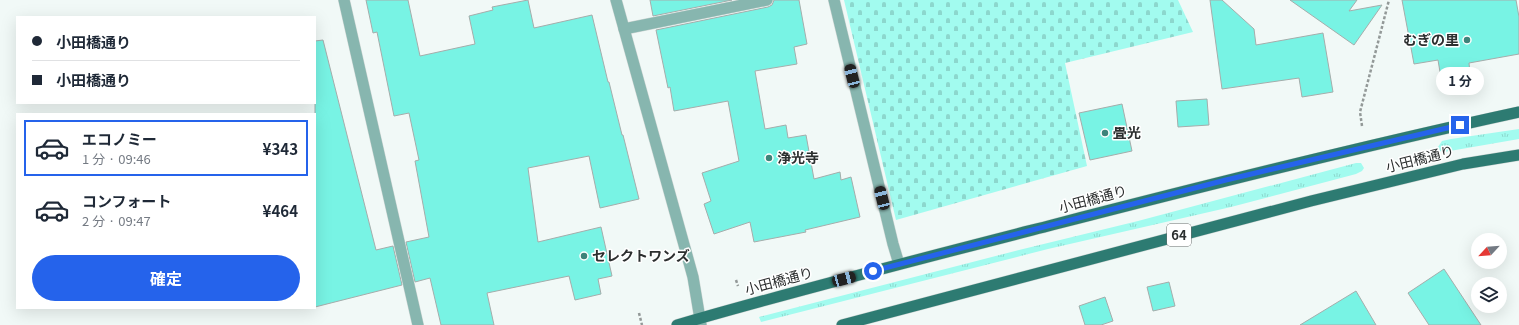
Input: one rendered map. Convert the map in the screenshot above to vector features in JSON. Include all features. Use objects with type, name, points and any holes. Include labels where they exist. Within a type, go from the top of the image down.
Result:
[{"type":"main road","name":"小田橋通り","points":[[677,325],[701,322],[900,264],[1219,182],[1366,146],[1519,112]]},
{"type":"main road","name":"小田橋通り","points":[[842,325],[1311,201],[1464,164],[1519,154]]},
{"type":"street","points":[[344,0],[418,325]]},
{"type":"street","points":[[616,0],[693,277],[701,322]]},
{"type":"street","points":[[624,29],[767,0]]},
{"type":"street","points":[[834,0],[891,236],[900,264]]},
{"type":"path","points":[[1366,146],[1360,112],[1389,0]]},
{"type":"path","points":[[639,313],[642,325]]},
{"type":"green space","points":[[844,0],[1178,0],[1193,32],[1065,63],[1087,166],[896,220]]},
{"type":"green space","points":[[1519,129],[1519,139],[1444,152],[1440,151],[1438,147],[1442,141],[1451,139]]},
{"type":"green space","points":[[1356,163],[1361,163],[1364,168],[1356,174],[1231,207],[1048,249],[761,322],[759,317],[1138,221]]},
{"type":"building","points":[[366,0],[408,0],[420,56],[475,44],[469,16],[493,10],[492,7],[528,0],[534,28],[592,15],[639,199],[600,208],[589,156],[528,168],[538,242],[601,227],[612,276],[598,279],[601,294],[575,300],[569,276],[487,293],[494,325],[441,325],[430,278],[415,282],[406,242],[429,237],[415,161],[419,160],[409,113],[394,116],[377,32],[373,33]]},
{"type":"building","points":[[650,0],[732,0],[653,16]]},
{"type":"building","points":[[774,0],[799,0],[807,44],[794,47],[797,64],[755,71],[765,129],[786,125],[788,138],[806,135],[814,179],[840,172],[841,180],[851,177],[860,217],[805,230],[806,232],[754,242],[750,222],[714,234],[704,204],[711,201],[702,173],[739,161],[728,101],[674,111],[670,87],[668,88],[656,30],[768,7],[772,5]]},
{"type":"building","points":[[1210,0],[1222,0],[1254,29],[1256,45],[1323,33],[1333,92],[1302,97],[1299,78],[1222,89]]},
{"type":"building","points":[[1290,0],[1357,0],[1349,11],[1382,5],[1354,45]]},
{"type":"building","points":[[1402,0],[1516,0],[1519,17],[1519,54],[1469,63],[1470,73],[1441,78],[1438,60],[1414,64]]},
{"type":"building","points":[[323,40],[376,250],[393,246],[402,285],[316,307],[315,104],[316,41]]},
{"type":"building","points":[[1207,99],[1209,125],[1178,127],[1176,101]]},
{"type":"building","points":[[1122,104],[1132,151],[1090,160],[1079,113]]},
{"type":"building","points":[[1444,269],[1471,310],[1471,313],[1473,313],[1481,325],[1429,325],[1408,293]]},
{"type":"building","points":[[1169,282],[1175,306],[1153,311],[1147,287]]},
{"type":"building","points":[[1356,291],[1376,325],[1300,325]]},
{"type":"building","points":[[1105,297],[1113,321],[1101,325],[1085,325],[1079,306]]},
{"type":"place","name":"むぎの里","points":[[1467,40]]},
{"type":"place","name":"畳光","points":[[1105,133]]},
{"type":"place","name":"浄光寺","points":[[769,158]]},
{"type":"place","name":"セレクトワンズ","points":[[584,256]]},
{"type":"route","points":[[873,271],[1226,180],[1460,125]]}]
